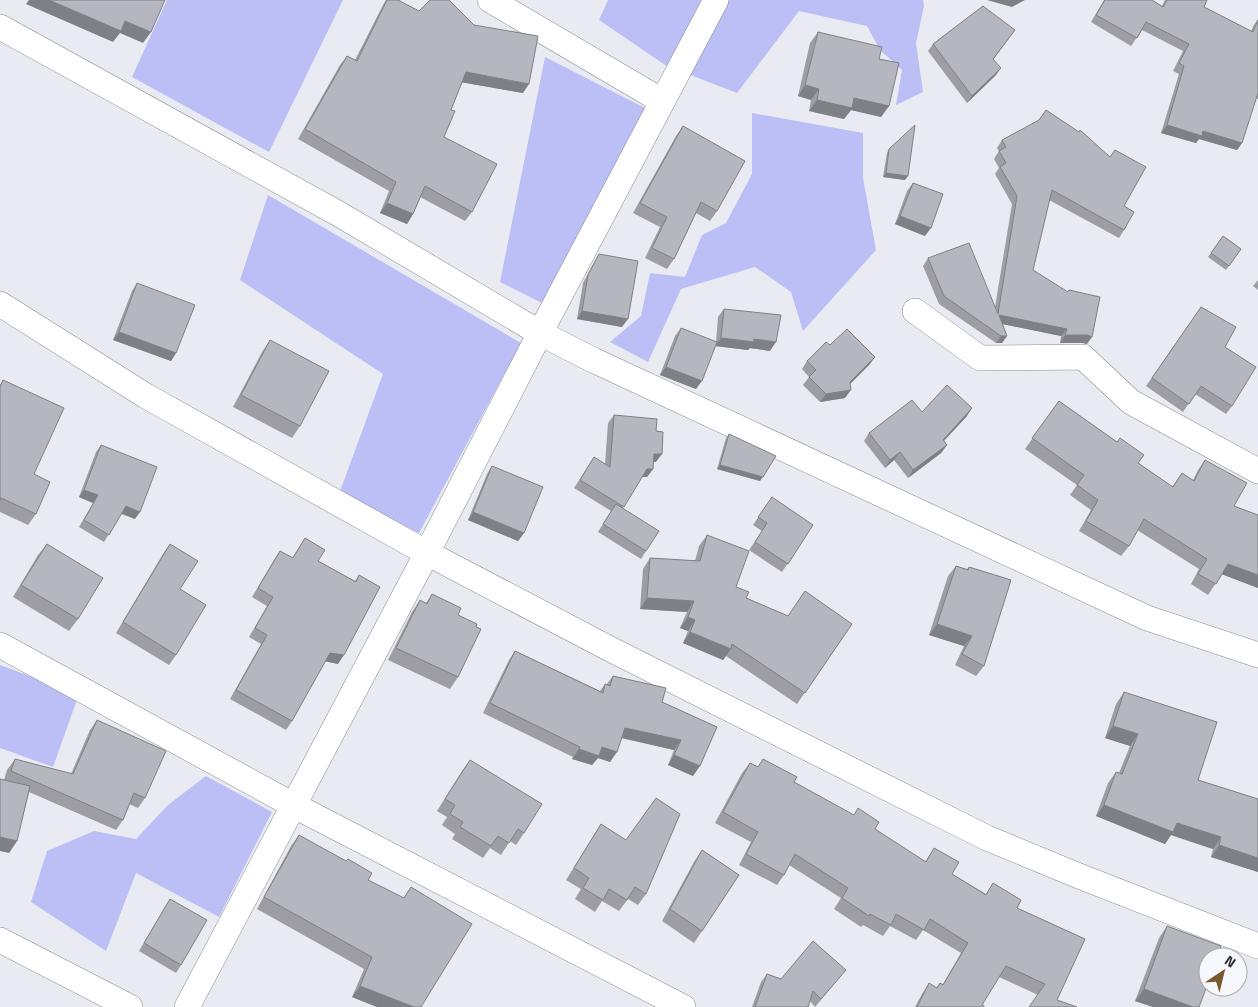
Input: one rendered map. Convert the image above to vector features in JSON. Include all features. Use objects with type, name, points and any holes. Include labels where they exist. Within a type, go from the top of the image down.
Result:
[{"type":"street","points":[[490,0],[662,101]]},
{"type":"street","points":[[187,1007],[716,0]]},
{"type":"street","points":[[0,26],[339,214],[540,333],[593,360],[1147,618],[1258,656]]},
{"type":"street","points":[[0,304],[146,396],[427,553],[612,650],[986,838],[1258,946]]},
{"type":"street","points":[[915,311],[980,358],[1083,357],[1131,402],[1258,471]]},
{"type":"street","points":[[0,645],[293,805],[683,1007]]},
{"type":"street","points":[[0,940],[130,1007]]},
{"type":"shaded area","points":[[167,0],[343,0],[269,152],[132,77]]},
{"type":"shaded area","points":[[608,0],[704,0],[671,69],[599,20]]},
{"type":"shaded area","points":[[728,0],[923,0],[924,6],[916,43],[923,92],[896,105],[902,70],[880,50],[867,26],[799,11],[737,93],[688,74]]},
{"type":"shaded area","points":[[545,57],[647,109],[546,305],[500,282]]},
{"type":"shaded area","points":[[752,113],[863,133],[863,178],[876,250],[803,331],[791,292],[755,267],[681,289],[648,362],[610,342],[641,316],[650,273],[685,277],[702,235],[726,223],[752,174]]},
{"type":"shaded area","points":[[268,195],[521,343],[419,533],[339,494],[383,374],[240,280]]},
{"type":"shaded area","points":[[0,665],[79,694],[53,767],[0,748]]},
{"type":"shaded area","points":[[206,776],[272,812],[219,917],[136,873],[106,951],[31,902],[47,851],[94,831],[136,839],[168,805]]},
{"type":"building","points":[[49,0],[165,0],[151,32],[125,21],[121,31]]},
{"type":"building","points":[[387,0],[398,0],[419,11],[430,0],[449,0],[474,25],[538,36],[529,84],[466,72],[451,110],[455,111],[444,137],[497,164],[472,212],[425,186],[413,214],[387,203],[396,182],[305,129],[347,56],[357,61]]},
{"type":"building","points":[[1105,0],[1152,0],[1163,7],[1167,0],[1207,0],[1204,7],[1253,32],[1258,20],[1258,93],[1242,143],[1203,131],[1202,136],[1167,125],[1184,66],[1179,63],[1189,44],[1146,22],[1137,38],[1096,15]]},
{"type":"building","points":[[983,6],[1015,30],[993,59],[1001,68],[972,96],[933,44]]},
{"type":"building","points":[[818,32],[882,47],[879,59],[899,63],[889,106],[854,98],[852,108],[817,100],[819,89],[805,85]]},
{"type":"building","points":[[1046,110],[1079,132],[1080,130],[1110,157],[1115,150],[1146,167],[1124,206],[1134,212],[1124,230],[1052,190],[1033,270],[1068,292],[1069,290],[1100,297],[1092,337],[1088,335],[1065,335],[1067,329],[999,315],[1007,336],[1001,336],[944,296],[928,258],[969,243],[998,314],[1017,196],[1000,167],[1006,163],[999,151],[1006,147],[1002,140],[1039,120]]},
{"type":"building","points":[[915,125],[908,176],[886,173],[889,149]]},
{"type":"building","points":[[683,126],[745,161],[717,211],[701,202],[674,259],[652,248],[667,217],[640,203]]},
{"type":"building","points":[[913,183],[943,194],[931,228],[900,216]]},
{"type":"building","points":[[1223,236],[1241,249],[1229,266],[1211,253]]},
{"type":"building","points":[[599,254],[638,261],[628,319],[582,311],[588,275]]},
{"type":"building","points":[[137,283],[195,305],[176,353],[119,332]]},
{"type":"building","points":[[1201,307],[1236,327],[1225,347],[1256,367],[1232,406],[1201,386],[1189,404],[1152,378]]},
{"type":"building","points":[[724,309],[781,315],[776,342],[754,339],[754,342],[721,338]]},
{"type":"building","points":[[681,328],[717,342],[702,381],[666,367]]},
{"type":"building","points":[[847,329],[875,357],[850,382],[851,390],[826,394],[809,377],[816,370],[807,361],[826,342],[830,345]]},
{"type":"building","points":[[270,340],[329,371],[300,426],[241,395]]},
{"type":"building","points":[[3,380],[64,408],[34,474],[50,482],[36,514],[1,498],[0,500],[0,387]]},
{"type":"building","points":[[947,385],[972,408],[943,440],[947,445],[913,470],[900,452],[890,460],[869,433],[912,400],[922,412]]},
{"type":"building","points":[[1059,401],[1117,442],[1120,438],[1144,455],[1138,463],[1173,487],[1182,473],[1194,481],[1205,460],[1247,483],[1234,506],[1258,515],[1258,575],[1228,564],[1216,584],[1198,574],[1207,559],[1144,519],[1129,546],[1086,521],[1098,500],[1077,485],[1084,475],[1032,438]]},
{"type":"building","points":[[614,415],[657,419],[656,431],[663,432],[662,454],[654,454],[653,469],[647,469],[624,507],[580,480],[594,457],[610,467]]},
{"type":"building","points":[[729,434],[776,456],[763,477],[720,465]]},
{"type":"building","points":[[101,445],[157,467],[140,512],[126,506],[109,535],[84,520],[98,495],[84,490]]},
{"type":"building","points":[[492,466],[543,487],[524,533],[473,512]]},
{"type":"building","points":[[772,497],[813,525],[788,564],[755,542],[767,523],[758,517]]},
{"type":"building","points":[[616,504],[659,531],[646,551],[603,524]]},
{"type":"building","points":[[707,535],[749,551],[736,587],[749,592],[746,598],[788,616],[805,591],[852,624],[805,693],[732,644],[731,649],[690,632],[695,620],[688,617],[694,601],[647,598],[650,558],[700,561]]},
{"type":"building","points":[[305,538],[325,550],[318,561],[356,582],[359,575],[380,587],[344,655],[330,653],[292,721],[236,690],[267,635],[255,628],[273,597],[258,588],[280,551],[293,558]]},
{"type":"building","points":[[47,544],[103,578],[78,619],[21,585]]},
{"type":"building","points":[[170,544],[198,561],[180,589],[206,605],[176,655],[123,622]]},
{"type":"building","points":[[956,566],[968,570],[969,567],[1011,580],[984,666],[962,654],[972,636],[937,624]]},
{"type":"building","points":[[432,594],[461,608],[458,615],[477,624],[476,627],[481,629],[458,677],[396,648],[420,600],[427,604]]},
{"type":"building","points":[[515,651],[603,693],[605,684],[610,686],[613,676],[666,688],[662,702],[717,727],[700,766],[674,755],[681,740],[625,728],[617,752],[602,747],[599,756],[579,749],[580,747],[490,703]]},
{"type":"building","points":[[1124,692],[1217,722],[1198,780],[1258,799],[1258,858],[1219,845],[1221,837],[1177,823],[1173,832],[1104,805],[1116,772],[1122,774],[1138,734],[1113,726]]},
{"type":"building","points":[[97,720],[166,751],[145,798],[134,793],[123,820],[11,771],[15,759],[73,774]]},
{"type":"building","points":[[763,759],[797,777],[794,782],[854,815],[858,808],[879,822],[875,829],[926,862],[934,848],[959,862],[952,874],[986,895],[993,883],[1021,900],[1017,908],[1085,939],[1057,1000],[1077,1007],[1029,1007],[1045,984],[1006,966],[982,1005],[984,1007],[917,1007],[929,983],[937,988],[940,983],[943,985],[968,943],[930,919],[924,930],[896,914],[891,925],[870,914],[869,916],[842,898],[848,888],[795,854],[784,875],[746,854],[758,832],[723,812],[750,763],[758,767]]},
{"type":"building","points":[[470,760],[542,804],[524,833],[518,829],[509,843],[498,836],[491,846],[460,827],[463,822],[450,814],[455,805],[445,799]]},
{"type":"building","points":[[0,779],[30,786],[17,841],[0,837]]},
{"type":"building","points":[[656,798],[680,814],[646,894],[635,887],[627,900],[609,889],[603,900],[583,888],[589,878],[574,868],[601,824],[626,840]]},
{"type":"building","points":[[299,835],[372,873],[368,880],[404,898],[411,887],[472,924],[421,1007],[414,1007],[360,986],[372,957],[264,897]]},
{"type":"building","points":[[702,850],[739,875],[702,931],[670,909]]},
{"type":"building","points":[[170,899],[207,920],[181,965],[144,943]]},
{"type":"building","points":[[1167,926],[1221,946],[1198,947],[1198,997],[1203,997],[1199,1007],[1193,1007],[1144,989]]},
{"type":"building","points":[[813,941],[846,970],[821,999],[813,991],[808,1007],[755,1007],[767,974],[781,979]]}]
